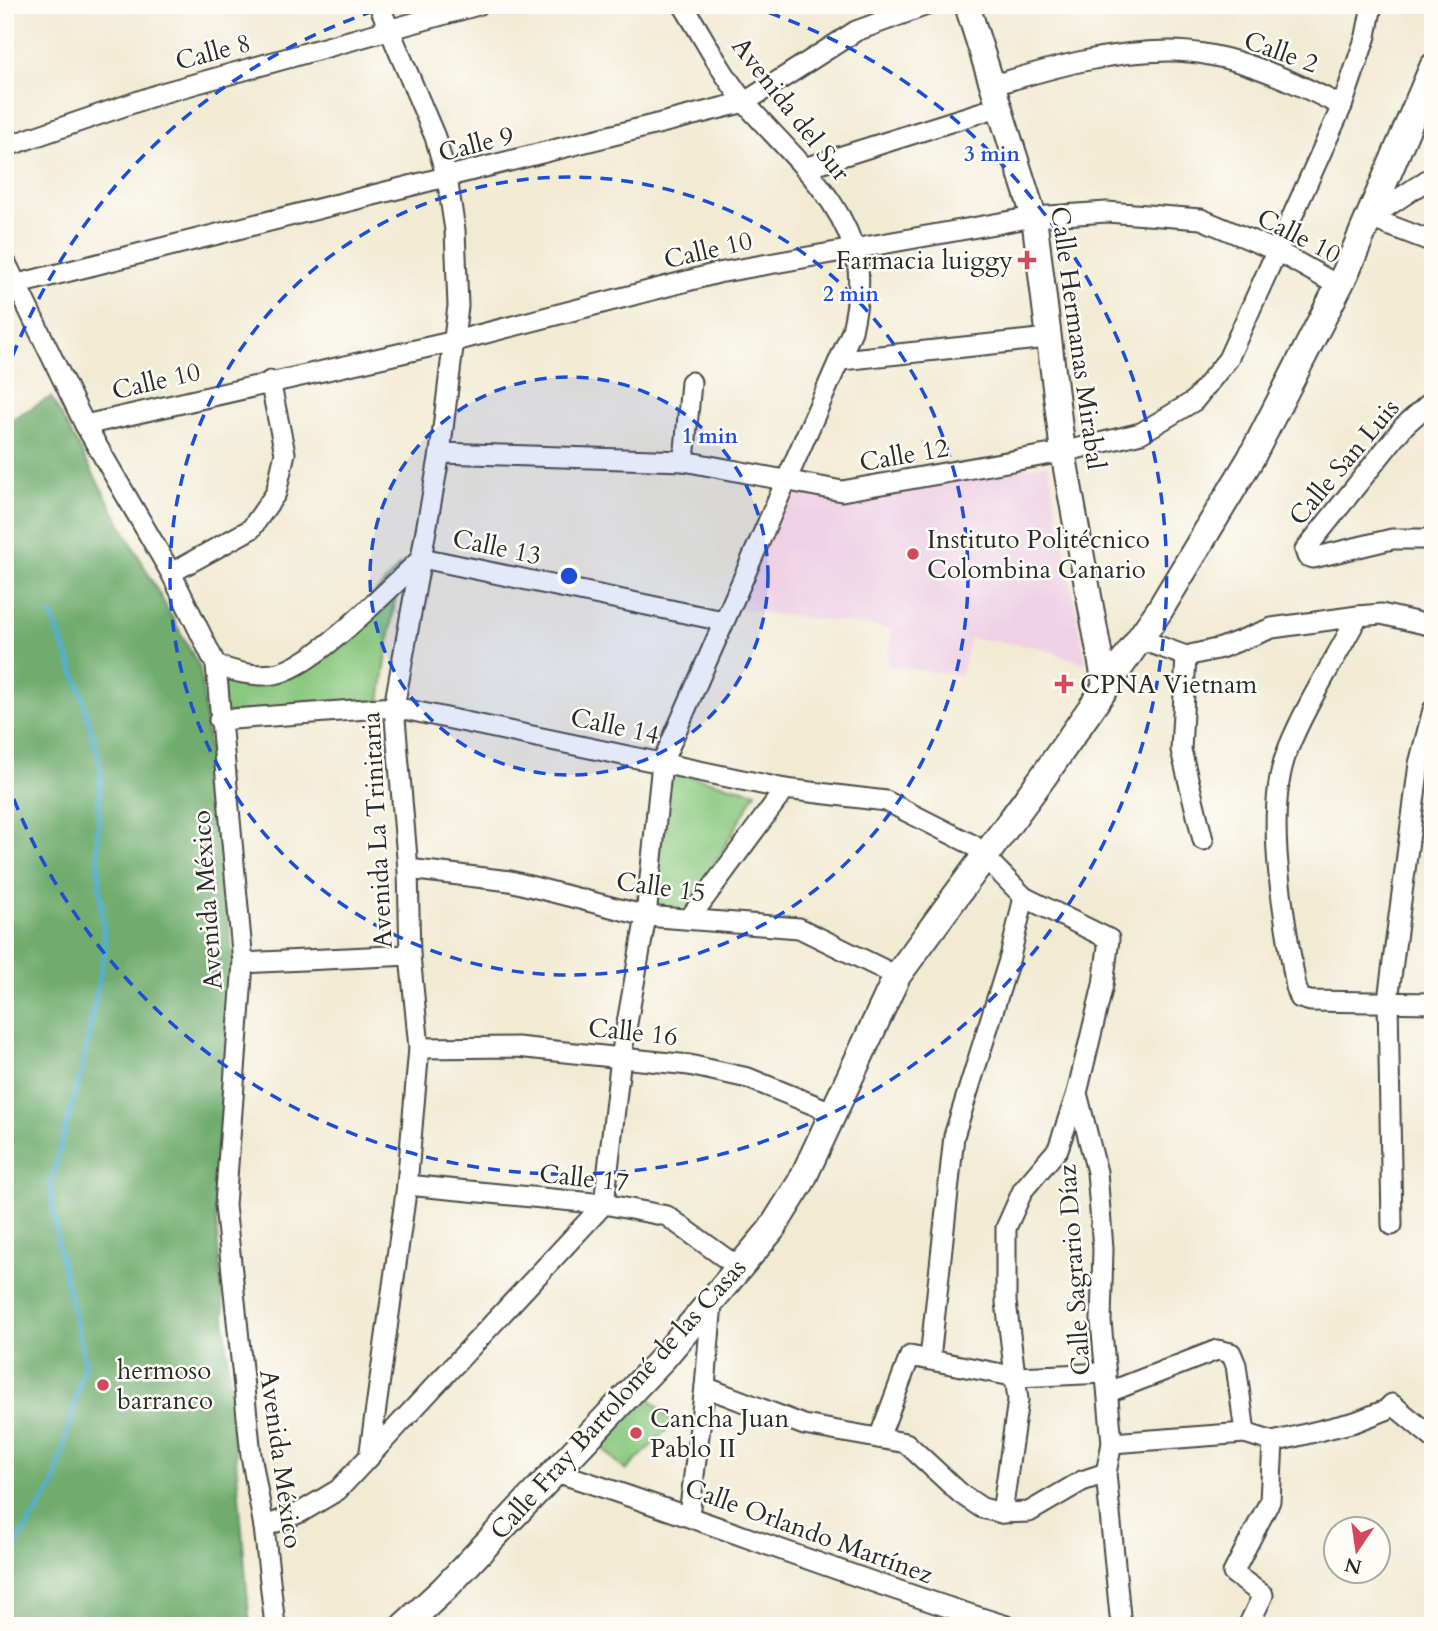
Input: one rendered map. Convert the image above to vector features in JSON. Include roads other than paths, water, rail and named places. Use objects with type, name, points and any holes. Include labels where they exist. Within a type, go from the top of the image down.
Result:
[{"type":"main road","name":"Calle Fray Bartolomé de las Casas","points":[[404,1626],[443,1589],[663,1358],[771,1230],[801,1182],[897,976],[1139,639],[1251,457],[1339,286],[1433,67]]},
{"type":"street","name":"Avenida La Trinitaria","points":[[369,1458],[407,1185],[419,1048],[410,955],[408,869],[394,707],[440,453],[455,341],[458,271],[447,178],[435,137],[379,5]]},
{"type":"street","name":"Calle 8","points":[[5,146],[162,93],[478,5]]},
{"type":"street","name":"Avenida del Sur","points":[[683,5],[745,102],[804,168],[835,210],[854,246]]},
{"type":"street","name":"Calle 9","points":[[18,285],[745,102],[856,31],[927,5]]},
{"type":"street","name":"Calle Hermanas Mirabal","points":[[967,5],[998,95],[1034,217],[1063,452],[1105,685]]},
{"type":"street","name":"Calle 12","points":[[440,453],[684,461],[735,469],[787,483],[842,491],[1063,452],[1141,433],[1194,401],[1228,359],[1342,106],[1366,36],[1372,5]]},
{"type":"street","name":"Calle 2","points":[[804,168],[998,95],[1061,65],[1124,54],[1171,51],[1222,59],[1287,78],[1342,106]]},
{"type":"street","points":[[1370,218],[1433,176]]},
{"type":"street","name":"Calle 10","points":[[85,425],[455,341],[719,273],[854,246],[1034,217],[1107,212],[1200,219],[1277,251],[1339,286]]},
{"type":"street","points":[[1370,218],[1433,242]]},
{"type":"street","points":[[264,1527],[301,1512],[338,1490],[604,1203],[621,1057],[646,916],[662,763],[723,621],[842,360],[852,331],[858,300],[854,246]]},
{"type":"street","name":"Avenida México","points":[[5,261],[85,425],[171,573],[216,666],[243,963],[225,1205],[251,1455],[264,1527],[275,1626]]},
{"type":"street","points":[[842,360],[1048,338]]},
{"type":"street","points":[[171,573],[251,529],[276,493],[285,453],[270,381]]},
{"type":"street","points":[[684,461],[691,382]]},
{"type":"street","name":"Calle San Luis","points":[[1433,400],[1404,426],[1305,550],[1307,556],[1313,558],[1392,539],[1433,539]]},
{"type":"street","name":"Calle 13","points":[[216,666],[244,675],[276,674],[319,651],[422,558],[723,621]]},
{"type":"street","points":[[1139,639],[1186,656],[1221,648],[1272,628],[1357,616],[1381,614],[1433,626]]},
{"type":"street","points":[[1357,616],[1287,750],[1277,803],[1281,896],[1300,998],[1310,1001],[1388,1000],[1433,1003]]},
{"type":"street","points":[[1186,656],[1181,750],[1203,840]]},
{"type":"street","name":"Calle 14","points":[[219,720],[394,707],[785,789],[895,804],[973,845],[984,858]]},
{"type":"street","points":[[1392,1226],[1388,1000],[1419,764],[1433,710]]},
{"type":"street","points":[[689,919],[785,789]]},
{"type":"street","name":"Calle Sagrario Díaz","points":[[984,858],[1024,897],[1109,939],[1103,985],[1077,1093],[1097,1172],[1103,1250],[1101,1321],[1112,1443],[1106,1473],[1121,1626]]},
{"type":"street","name":"Calle 15","points":[[408,869],[510,881],[646,916],[809,930],[897,976]]},
{"type":"street","points":[[930,1359],[954,1136],[1010,957],[1024,897]]},
{"type":"street","points":[[243,963],[410,955]]},
{"type":"street","name":"Calle 16","points":[[419,1048],[517,1046],[689,1065],[748,1078],[834,1113]]},
{"type":"street","points":[[1002,1513],[1018,1400],[1006,1302],[1006,1228],[1023,1191],[1058,1149],[1077,1093]]},
{"type":"street","name":"Calle 17","points":[[407,1185],[604,1203],[676,1220],[739,1268]]},
{"type":"street","points":[[689,1515],[705,1387],[712,1302]]},
{"type":"street","points":[[879,1438],[910,1356],[1017,1377],[1107,1382],[1217,1350],[1231,1353],[1236,1365],[1245,1433]]},
{"type":"street","points":[[705,1387],[804,1425],[906,1443],[961,1494],[982,1508],[1002,1513],[1028,1512],[1082,1481],[1106,1473]]},
{"type":"street","points":[[1112,1443],[1245,1433],[1273,1442],[1355,1422],[1386,1410],[1392,1404],[1433,1438]]},
{"type":"street","points":[[1248,1626],[1263,1595],[1233,1573],[1270,1501],[1273,1442]]},
{"type":"street","name":"Calle Orlando Martínez","points":[[553,1471],[689,1515],[932,1603],[1007,1626]]},
{"type":"waterway","points":[[5,1562],[54,1485],[85,1361],[58,1247],[50,1186],[84,1060],[105,949],[97,849],[101,768],[80,687],[51,615]]},
{"type":"place","name":"Farmacia luiggy","points":[[1027,260]]},
{"type":"place","name":"Instituto Politécnico Colombina Canario","points":[[913,554]]},
{"type":"place","name":"CPNA Vietnam","points":[[1064,684]]},
{"type":"place","name":"hermoso barranco","points":[[103,1385]]},
{"type":"place","name":"Cancha Juan Pablo II","points":[[636,1433]]}]
